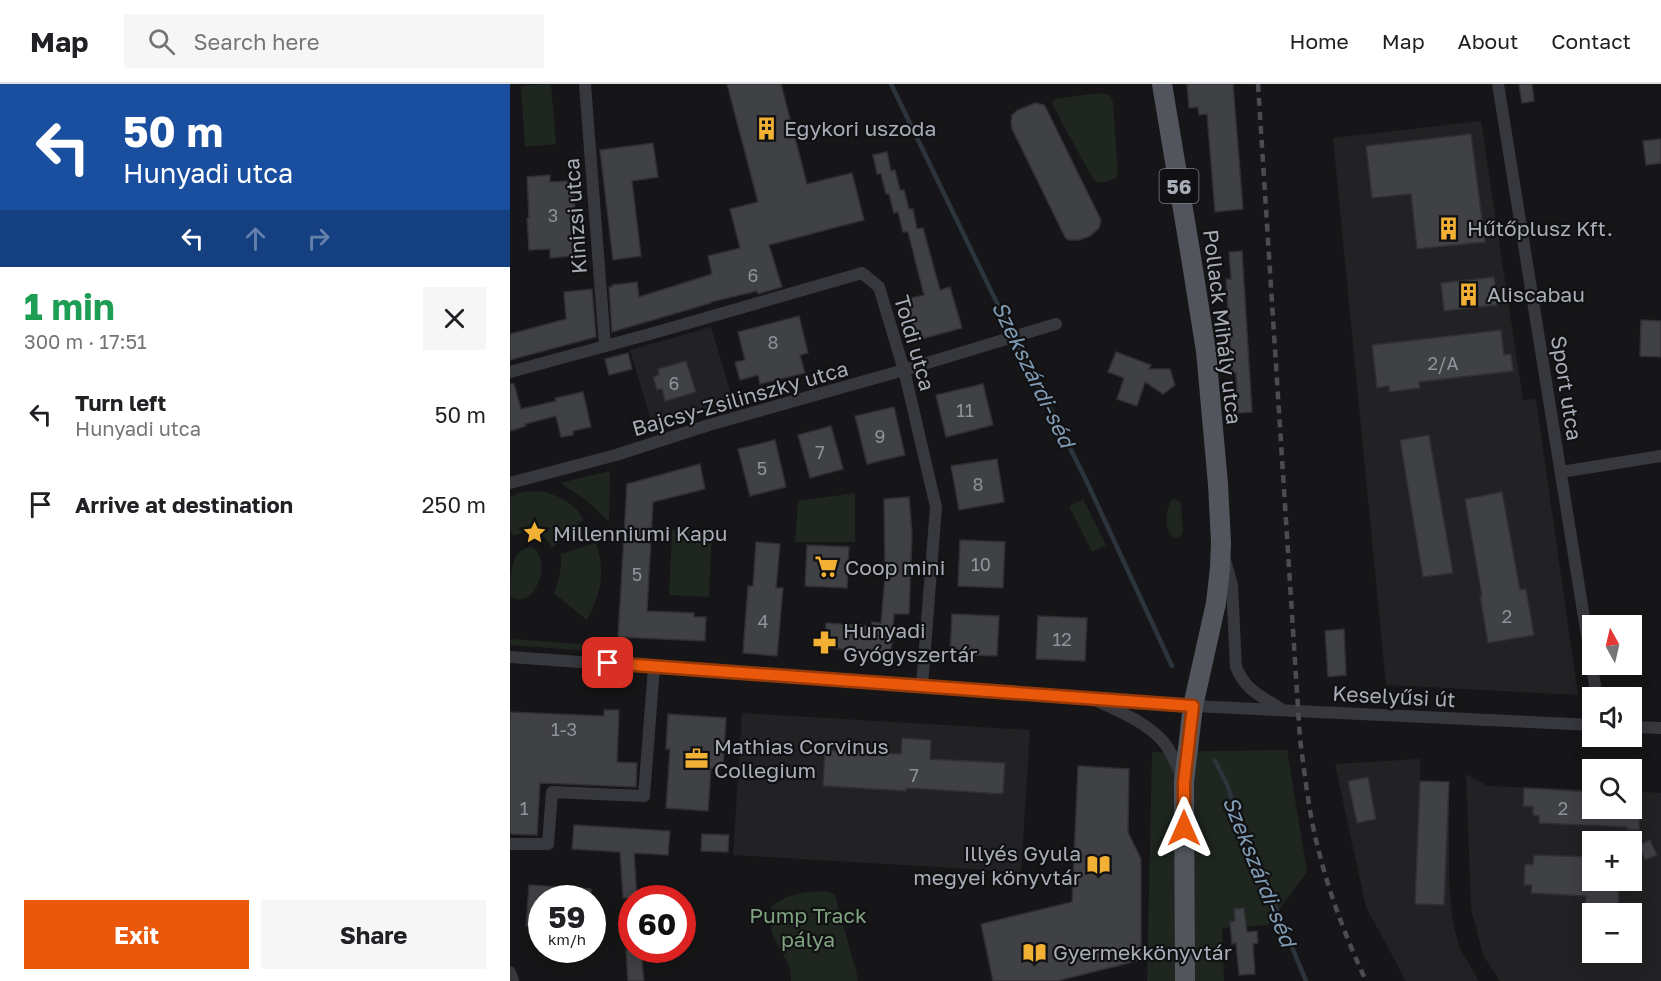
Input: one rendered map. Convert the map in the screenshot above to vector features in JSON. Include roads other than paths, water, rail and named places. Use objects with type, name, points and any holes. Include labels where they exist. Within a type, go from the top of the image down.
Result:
[{"type":"main road","name":"Pollack Mihály utca","points":[[1162,84],[1206,351],[1221,542],[1216,603],[1193,706]]},
{"type":"main road","name":"56","points":[[1185,981],[1184,782],[1193,706]]},
{"type":"street","name":"Kinizsi utca","points":[[585,84],[605,346]]},
{"type":"street","name":"Sport utca","points":[[1498,84],[1595,687]]},
{"type":"street","name":"Toldi utca","points":[[510,372],[862,273],[879,287],[904,370],[936,507],[922,686]]},
{"type":"street","name":"Bajcsy-Zsilinszky utca","points":[[510,483],[616,455],[709,425],[1056,324]]},
{"type":"street","points":[[1561,472],[1661,456]]},
{"type":"street","name":"Pollack Mihály utca","points":[[1221,542],[1232,585],[1236,667],[1240,679],[1246,687],[1282,710]]},
{"type":"street","name":"Keselyűsi út","points":[[510,657],[1193,706],[1582,724]]},
{"type":"street","points":[[510,844],[548,844],[552,792],[644,796],[654,667]]},
{"type":"street","points":[[1091,698],[1150,730],[1166,746],[1184,782]]},
{"type":"street","points":[[1642,727],[1661,728]]},
{"type":"street","points":[[510,972],[513,981]]},
{"type":"waterway","name":"Szekszárdi-séd","points":[[891,84],[1086,480],[1172,666]]},
{"type":"waterway","name":"Szekszárdi-séd","points":[[1215,761],[1227,784],[1306,981]]},
{"type":"railway","points":[[1258,84],[1300,739],[1310,810],[1323,868],[1352,950],[1366,981]]},
{"type":"place","name":"Egykori uszoda","points":[[766,128]]},
{"type":"place","name":"Hűtőplusz Kft.","points":[[1449,228]]},
{"type":"place","name":"Aliscabau","points":[[1469,294]]},
{"type":"place","name":"Millenniumi Kapu","points":[[535,533]]},
{"type":"place","name":"Coop mini","points":[[827,567]]},
{"type":"place","name":"Hunyadi Gyógyszertár","points":[[825,642]]},
{"type":"place","name":"Mathias Corvinus Collegium","points":[[696,758]]},
{"type":"place","name":"Illyés Gyula megyei könyvtár","points":[[1099,865]]},
{"type":"place","name":"Gyermekkönyvtár","points":[[1035,952]]},
{"type":"park label","name":"Pump Track pálya","points":[[808,927]]}]
